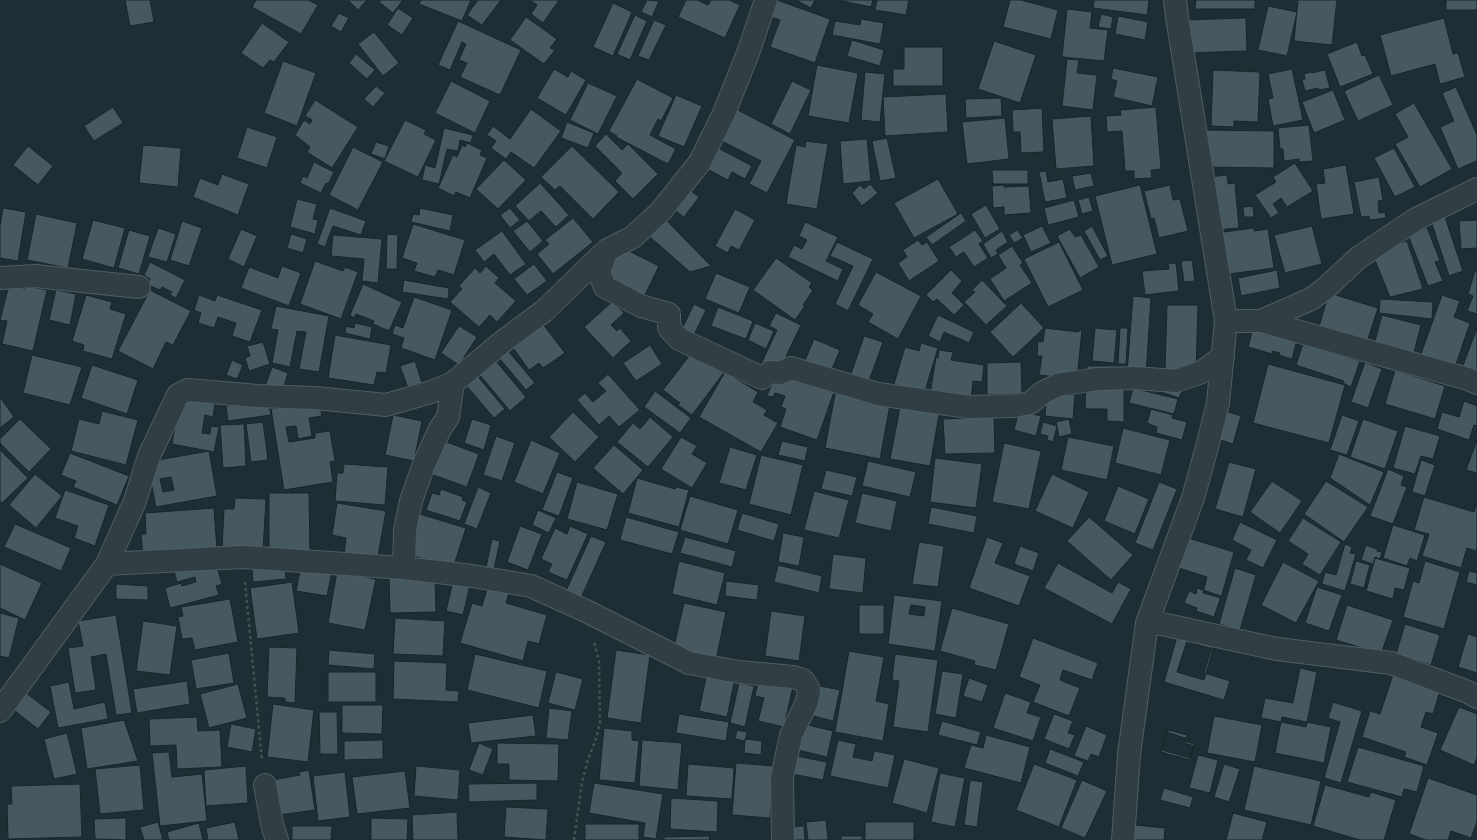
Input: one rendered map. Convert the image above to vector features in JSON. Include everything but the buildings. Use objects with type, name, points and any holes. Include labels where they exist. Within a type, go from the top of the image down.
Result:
[{"type":"street","points":[[0,711],[107,564],[135,501],[149,456],[178,395],[188,390],[257,396],[315,398],[386,405],[431,392],[453,383],[544,310],[607,250],[633,237],[661,211],[700,162],[726,106],[748,53],[766,0]]},
{"type":"street","points":[[1123,840],[1129,754],[1148,621],[1193,498],[1207,447],[1218,403],[1226,321],[1175,0]]},
{"type":"street","points":[[1261,321],[1311,299],[1326,288],[1358,258],[1416,219],[1477,189]]},
{"type":"street","points":[[607,250],[599,272],[605,287],[641,306],[669,314],[669,328],[679,340],[762,378],[770,372],[780,373],[791,368],[878,394],[969,407],[1014,406],[1030,403],[1042,393],[1058,385],[1091,380],[1134,378],[1176,381],[1202,372],[1223,356]]},
{"type":"street","points":[[0,278],[35,276],[139,287]]},
{"type":"street","points":[[1226,321],[1261,321],[1468,379],[1477,383]]},
{"type":"street","points":[[404,568],[405,530],[410,501],[424,464],[440,429],[448,417],[453,383]]},
{"type":"street","points":[[107,564],[243,557],[404,568],[472,576],[531,586],[586,611],[689,663],[739,672],[793,677],[803,680],[809,690],[807,702],[790,735],[782,778],[783,840]]},
{"type":"street","points":[[1148,621],[1277,649],[1391,663],[1468,692],[1477,697]]},
{"type":"street","points":[[265,785],[272,824],[277,840]]},
{"type":"path","points":[[243,557],[265,785]]},
{"type":"path","points":[[574,840],[582,782],[600,723],[599,661],[586,611]]}]
